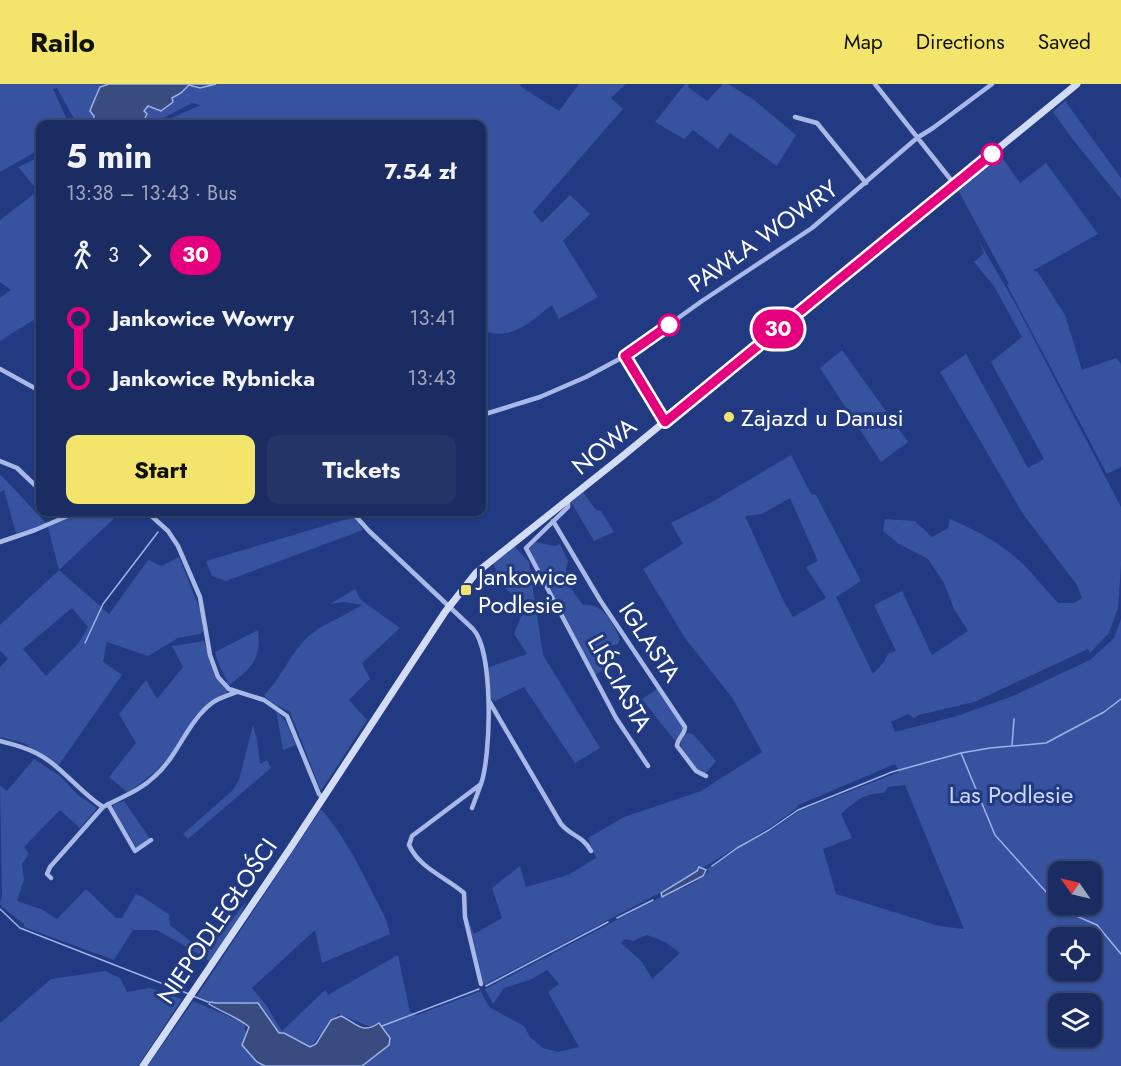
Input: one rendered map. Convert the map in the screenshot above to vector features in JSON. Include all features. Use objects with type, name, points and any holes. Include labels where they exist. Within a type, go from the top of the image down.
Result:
[{"type":"street","points":[[875,84],[955,184]]},
{"type":"street","name":"PAWŁA WOWRY","points":[[486,414],[540,397],[586,377],[625,356],[702,301],[812,228],[917,138],[992,84]]},
{"type":"street","name":"NOWA","points":[[323,798],[449,606],[482,568],[665,422],[1077,84]]},
{"type":"street","points":[[795,117],[817,123],[866,183]]},
{"type":"street","points":[[625,356],[665,422]]},
{"type":"street","points":[[0,369],[36,389]]},
{"type":"street","points":[[0,461],[17,468],[36,486]]},
{"type":"street","name":"LIŚCIASTA","points":[[568,499],[568,507],[526,548],[620,726],[648,766]]},
{"type":"street","points":[[151,516],[168,531],[178,546],[200,597],[210,655],[218,677],[229,688],[264,700],[286,716],[319,794],[323,798]]},
{"type":"street","points":[[356,516],[473,629],[481,640],[489,701],[487,760],[472,808]]},
{"type":"street","points":[[0,542],[66,517]]},
{"type":"street","name":"IGLASTA","points":[[553,521],[600,600],[685,727],[685,732],[677,741],[676,746],[696,771],[706,776]]},
{"type":"street","points":[[51,878],[47,874],[50,867],[105,805],[137,790],[156,776],[172,758],[197,717],[213,702],[237,692]]},
{"type":"street","points":[[489,701],[561,824],[571,834],[585,839],[591,851]]},
{"type":"street","points":[[0,741],[37,753],[63,773],[90,799],[105,805],[135,851],[151,840]]},
{"type":"street","points":[[481,783],[412,836],[409,845],[430,869],[464,893],[465,917],[481,984]]},
{"type":"street","name":"NIEPODLEGŁOŚCI","points":[[143,1066],[323,798]]},
{"type":"green space","points":[[0,84],[109,84],[97,91],[93,120],[75,120],[57,88],[53,89],[67,120],[36,120],[36,151],[0,172]]},
{"type":"green space","points":[[216,84],[521,84],[520,86],[559,111],[579,84],[626,84],[611,98],[623,109],[533,212],[542,223],[570,195],[590,214],[563,241],[598,297],[559,319],[552,305],[528,324],[511,332],[502,334],[486,331],[486,120],[167,120],[201,105],[192,103],[160,120],[144,120],[147,114],[144,112],[148,106],[155,109],[181,93],[189,85],[200,88]]},
{"type":"green space","points":[[685,84],[689,84],[688,87],[707,101],[723,84],[728,84],[754,100],[796,135],[777,166],[730,133],[718,149],[693,130],[684,139],[655,122]]},
{"type":"green space","points":[[1065,101],[1121,178],[1121,199],[1053,112]]},
{"type":"green space","points":[[999,153],[1020,183],[1046,163],[1098,234],[1034,270],[1037,271],[1065,315],[1082,370],[1116,358],[1121,364],[1121,467],[1107,474],[958,190]]},
{"type":"green space","points":[[36,159],[36,189],[18,167]]},
{"type":"green space","points":[[36,193],[36,318],[0,341],[0,298],[11,290],[0,282],[0,220]]},
{"type":"green space","name":"Las Podlesie","points":[[979,241],[1016,305],[1121,507],[1118,608],[1109,633],[1090,653],[1088,649],[974,702],[914,718],[908,714],[891,722],[895,732],[957,716],[1013,696],[1090,660],[1114,638],[1121,619],[1121,1066],[362,1066],[389,1045],[390,1038],[385,1031],[338,1014],[310,1047],[275,1033],[250,1002],[213,1004],[197,996],[321,809],[343,838],[355,859],[382,912],[390,934],[322,963],[315,930],[252,988],[282,1031],[325,990],[328,995],[398,955],[410,1012],[417,1015],[481,991],[489,1007],[524,1026],[530,1037],[543,1048],[558,1052],[579,1047],[548,992],[559,984],[547,970],[530,980],[504,988],[493,1004],[485,989],[674,890],[692,884],[708,872],[707,869],[739,847],[770,831],[799,811],[899,772],[895,764],[798,805],[772,826],[671,887],[484,985],[468,919],[474,934],[502,918],[492,888],[520,866],[526,887],[568,875],[596,858],[588,838],[624,817],[701,791],[762,752],[733,699],[685,638],[643,569],[683,544],[671,523],[712,502],[791,455],[811,494],[816,495],[861,581],[836,597],[873,674],[888,654],[896,651],[874,605],[902,591],[932,655],[968,631],[954,609],[944,583],[928,559],[899,544],[883,531],[885,519],[915,521],[932,537],[948,528],[950,519],[1006,550],[1023,564],[1058,603],[1074,603],[1082,598],[1077,585],[1023,514],[940,372],[966,354],[1028,468],[1044,459],[991,362],[1022,337],[994,286],[974,262],[984,253]],"holes":[[[790,498],[818,561],[806,567],[826,598],[793,617],[745,516],[762,514]],[[905,785],[964,929],[939,926],[836,894],[823,849],[852,838],[841,814],[856,801],[865,796],[884,793],[888,787]],[[647,935],[665,942],[680,953],[652,979],[642,962],[621,943],[625,939],[633,941]]]},
{"type":"green space","points":[[842,350],[908,442],[881,462],[820,368]]},
{"type":"green space","points":[[0,474],[36,512],[36,516],[39,516],[47,524],[16,533],[4,490],[0,492]]},
{"type":"green space","points":[[583,492],[596,510],[601,511],[614,532],[594,541],[571,502]]},
{"type":"green space","points":[[74,516],[117,516],[59,570],[48,527]]},
{"type":"green space","points":[[354,517],[363,530],[226,581],[212,576],[206,561]]},
{"type":"green space","points":[[536,542],[554,546],[560,544],[568,561],[566,573],[572,589],[583,605],[602,610],[620,639],[618,644],[608,647],[618,661],[595,675],[529,549]]},
{"type":"green space","points":[[515,547],[529,562],[543,655],[600,748],[575,763],[524,687],[495,701],[491,699],[489,667],[527,654],[514,634],[524,609],[502,584],[493,563]]},
{"type":"green space","points":[[179,557],[200,610],[203,631],[200,634],[178,638],[148,656],[107,642],[103,662],[122,675],[58,766],[24,743],[0,737],[0,667],[8,659],[0,650],[0,625],[59,570],[109,614],[148,560],[162,566]],"holes":[[[72,608],[88,627],[78,644],[46,676],[23,649]]]},
{"type":"green space","points":[[355,589],[361,600],[400,628],[362,663],[370,679],[349,700],[367,720],[321,791],[290,712],[271,702],[264,695],[309,636],[362,605],[344,602],[330,604]]},
{"type":"green space","points":[[258,630],[258,649],[253,663],[229,685],[215,652]]},
{"type":"green space","points":[[204,641],[216,678],[227,688],[227,693],[212,701],[195,716],[169,757],[155,772],[128,793],[109,777],[136,743],[119,714],[146,680],[157,699],[183,667],[172,646]]},
{"type":"green space","points":[[657,689],[683,726],[682,732],[675,741],[642,699]]},
{"type":"green space","points":[[276,710],[286,722],[296,745],[283,750]]},
{"type":"green space","points":[[253,725],[260,764],[267,760],[271,768],[188,839],[183,834],[233,790],[239,780]]},
{"type":"green space","points":[[687,733],[693,734],[716,761],[703,774],[695,768],[681,746],[680,742]]},
{"type":"green space","points":[[34,759],[60,776],[78,795],[97,808],[80,828],[60,810],[24,847],[29,854],[22,864],[24,879],[17,901],[41,909],[57,919],[86,889],[116,918],[122,918],[136,894],[169,914],[170,925],[205,953],[245,903],[241,916],[210,963],[206,958],[157,930],[133,930],[114,960],[24,927],[24,924],[2,907],[0,904],[2,895],[0,785],[7,791]]},
{"type":"green space","points":[[124,801],[151,840],[137,848],[113,808],[114,804]]},
{"type":"green space","points":[[105,971],[120,978],[127,992],[150,988],[182,999],[138,1066],[0,1066],[0,1023],[51,979]]},
{"type":"green space","points":[[193,1001],[244,1023],[250,1056],[291,1066],[148,1066]]},
{"type":"shaded area","points":[[109,84],[216,84],[200,88],[189,85],[172,98],[173,102],[161,111],[148,106],[144,111],[147,114],[144,120],[94,120],[94,116],[90,111],[100,87]]},
{"type":"shaded area","points":[[699,867],[706,870],[703,876],[662,897],[661,893],[697,871]]},
{"type":"shaded area","points":[[210,1002],[258,1003],[279,1033],[284,1033],[310,1047],[316,1044],[331,1020],[341,1016],[363,1028],[379,1023],[390,1038],[389,1045],[362,1066],[265,1066],[257,1062],[242,1045],[249,1027],[209,1004]]},
{"type":"waterway","points":[[85,643],[103,604],[158,532]]},
{"type":"waterway","points":[[961,753],[1046,743],[1104,712],[1121,699]]},
{"type":"waterway","points":[[1012,745],[1014,719]]},
{"type":"waterway","points":[[712,866],[798,810],[892,772],[961,753],[995,835],[1048,894]]},
{"type":"waterway","points":[[617,918],[653,900]]},
{"type":"waterway","points":[[0,909],[20,928],[189,994]]},
{"type":"waterway","points":[[1074,915],[1097,925],[1121,954]]},
{"type":"waterway","points":[[486,986],[608,922]]},
{"type":"waterway","points":[[382,1026],[479,989]]},
{"type":"waterway","points":[[193,996],[208,1002]]},
{"type":"bus line","name":"30","points":[[669,325],[625,356],[665,422],[992,154]]},
{"type":"place","name":"Zajazd u Danusi","points":[[729,417]]},
{"type":"place","name":"Jankowice Podlesie","points":[[466,590]]}]
